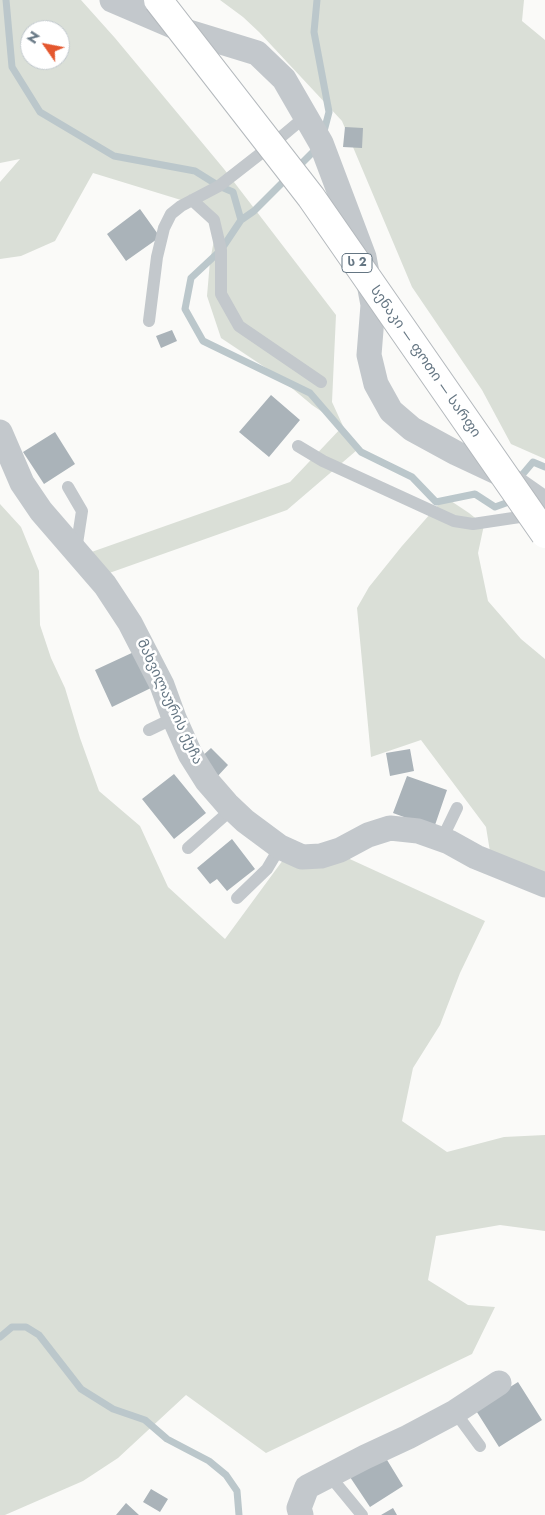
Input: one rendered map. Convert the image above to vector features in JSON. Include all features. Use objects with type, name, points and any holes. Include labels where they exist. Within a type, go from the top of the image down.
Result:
[{"type":"highway","name":"სენაკი — ფოთი — სარფი","points":[[158,0],[311,197],[545,534]]},
{"type":"street","points":[[112,0],[182,30],[257,53],[284,79],[321,143],[364,257],[373,305],[369,355],[376,384],[391,411],[412,429],[456,453],[505,476],[545,504]]},
{"type":"street","name":"მახვილაურის ქუჩა","points":[[0,432],[22,483],[41,511],[105,585],[130,623],[162,685],[190,754],[207,780],[245,822],[280,846],[302,857],[321,856],[340,850],[368,835],[390,828],[418,831],[442,839],[476,857],[545,885]]},
{"type":"street","points":[[301,1515],[299,1508],[306,1487],[455,1412],[499,1383]]},
{"type":"lane","points":[[149,321],[157,257],[164,228],[171,214],[192,200],[219,186],[306,116]]},
{"type":"lane","points":[[192,200],[214,220],[221,250],[221,294],[239,326],[321,382]]},
{"type":"lane","points":[[298,446],[323,461],[454,521],[473,524],[545,514]]},
{"type":"lane","points":[[68,488],[82,511],[76,551]]},
{"type":"lane","points":[[149,730],[174,718]]},
{"type":"lane","points":[[442,839],[457,808]]},
{"type":"lane","points":[[188,848],[232,809]]},
{"type":"lane","points":[[237,898],[267,868],[280,846]]},
{"type":"lane","points":[[455,1412],[480,1446]]},
{"type":"lane","points":[[329,1475],[362,1515]]},
{"type":"shaded area","points":[[0,0],[81,0],[224,169],[336,315],[332,402],[343,426],[312,405],[275,374],[221,338],[207,296],[214,240],[211,223],[199,209],[181,200],[93,173],[55,241],[21,256],[0,259],[0,182],[20,159],[0,163]]},
{"type":"shaded area","points":[[220,0],[524,0],[522,21],[545,40],[545,459],[511,444],[482,390],[412,287],[342,121],[259,32]]},
{"type":"shaded area","points":[[343,426],[357,450],[287,510],[98,577],[83,555],[290,482]]},
{"type":"shaded area","points":[[445,497],[484,525],[478,553],[488,601],[521,639],[545,659],[545,874],[493,870],[486,827],[421,740],[371,757],[357,608],[369,587]]},
{"type":"shaded area","points":[[0,504],[21,527],[39,571],[40,625],[51,658],[65,688],[99,791],[140,826],[168,887],[225,939],[283,860],[341,855],[485,921],[460,973],[440,1025],[413,1068],[402,1121],[447,1152],[504,1137],[545,1135],[545,1231],[500,1225],[436,1236],[428,1280],[468,1305],[495,1307],[472,1354],[266,1453],[186,1395],[118,1458],[83,1481],[5,1515],[0,1515]]},
{"type":"building","points":[[345,127],[363,128],[362,148],[343,147]]},
{"type":"building","points":[[140,209],[160,237],[126,261],[107,234]]},
{"type":"building","points":[[172,330],[177,341],[161,348],[156,336]]},
{"type":"building","points":[[271,395],[300,420],[269,457],[239,432]]},
{"type":"building","points":[[55,432],[75,464],[44,484],[23,452]]},
{"type":"building","points":[[136,651],[153,687],[112,707],[95,670]]},
{"type":"building","points":[[211,748],[228,765],[216,778],[198,760]]},
{"type":"building","points":[[410,749],[414,771],[390,776],[386,753]]},
{"type":"building","points":[[174,774],[206,813],[174,839],[142,799]]},
{"type":"building","points":[[407,776],[447,790],[434,828],[393,813]]},
{"type":"building","points":[[232,839],[255,869],[227,891],[217,879],[210,884],[197,868]]},
{"type":"building","points":[[518,1382],[542,1420],[499,1447],[475,1409]]},
{"type":"building","points":[[384,1455],[403,1486],[370,1507],[350,1477]]},
{"type":"building","points":[[151,1489],[168,1499],[160,1512],[143,1502]]},
{"type":"building","points":[[126,1503],[139,1515],[116,1515]]},
{"type":"building","points":[[393,1508],[397,1515],[381,1515]]},
{"type":"waterway","points":[[6,0],[12,67],[40,112],[114,156],[195,171],[219,186],[233,192],[241,220]]},
{"type":"waterway","points":[[317,0],[314,32],[329,112],[323,135]]},
{"type":"waterway","points":[[296,169],[318,147]]},
{"type":"waterway","points":[[288,177],[254,211],[241,220],[221,250],[191,278],[185,309],[203,341],[310,393],[361,452],[412,477],[436,502],[475,494],[495,507],[506,503],[510,496]]},
{"type":"waterway","points":[[522,475],[533,462],[545,467]]},
{"type":"waterway","points":[[0,1337],[12,1327],[26,1327],[39,1335],[81,1389],[113,1409],[145,1420],[167,1439],[209,1461],[226,1475],[237,1491],[239,1515]]}]
